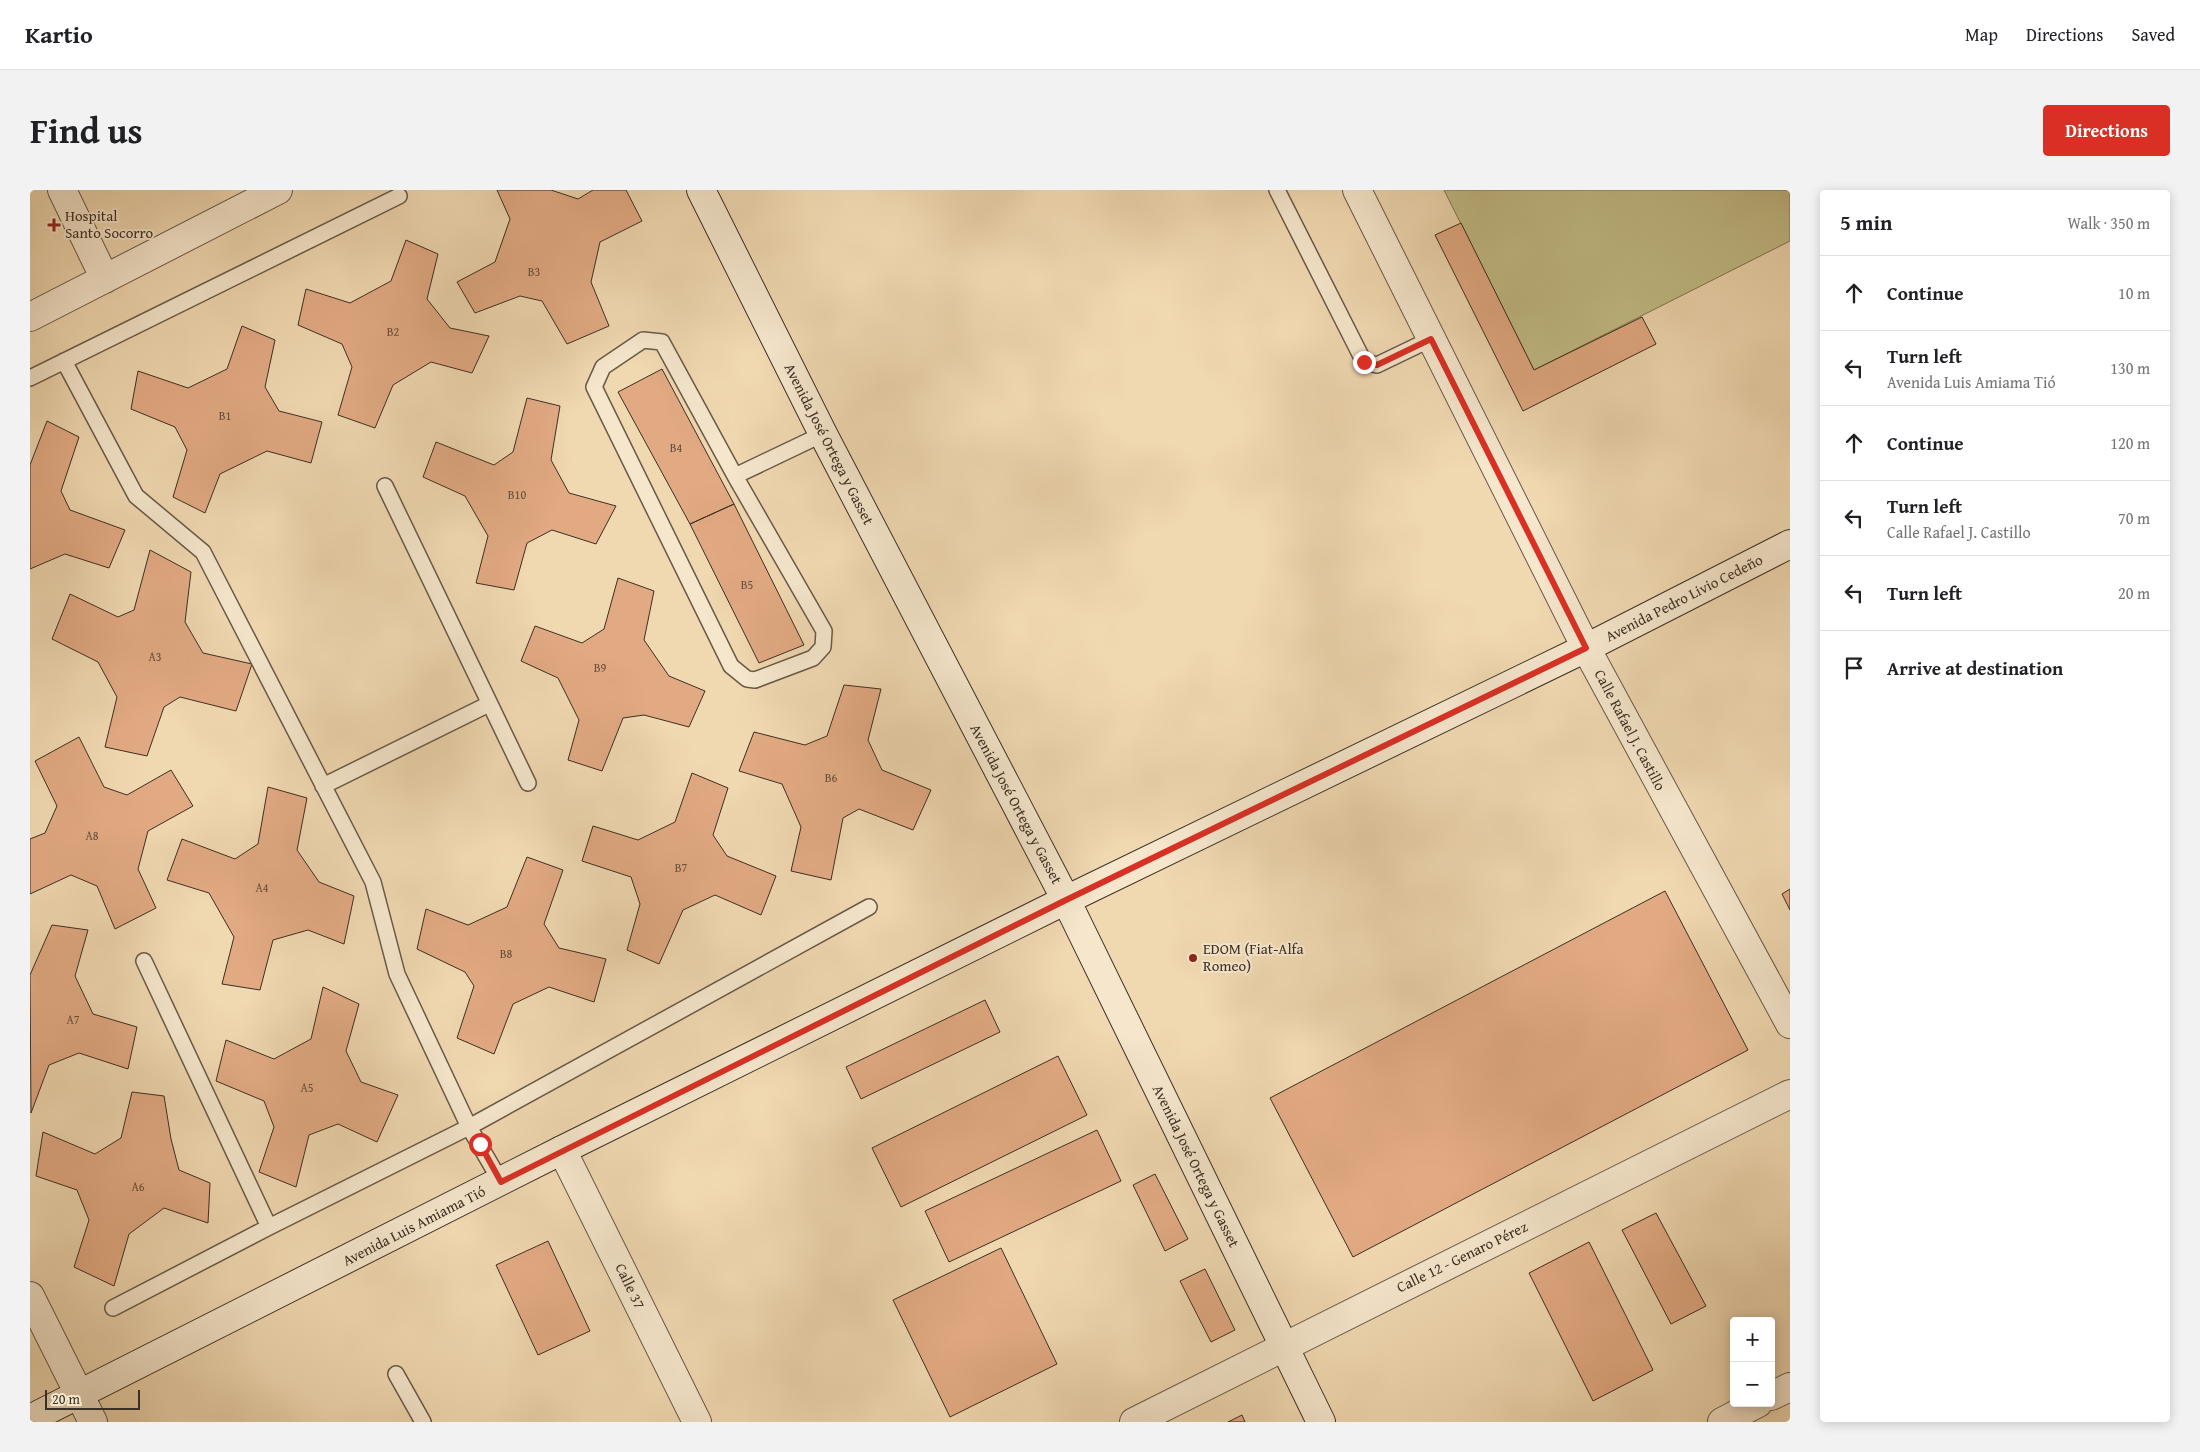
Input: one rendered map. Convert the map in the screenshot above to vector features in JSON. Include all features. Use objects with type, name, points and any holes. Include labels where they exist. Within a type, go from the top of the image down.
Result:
[{"type":"main road","points":[[62,190],[105,279]]},
{"type":"main road","points":[[30,317],[278,190]]},
{"type":"main road","name":"Avenida José Ortega y Gasset","points":[[701,190],[823,434],[1066,900],[1321,1422]]},
{"type":"main road","name":"Calle Rafael J. Castillo","points":[[1357,190],[1586,648],[1790,1024]]},
{"type":"main road","name":"Avenida Pedro Livio Cedeño","points":[[1066,900],[1586,648],[1790,544]]},
{"type":"main road","name":"Avenida Luis Amiama Tió","points":[[30,1419],[562,1150],[1066,900]]},
{"type":"main road","name":"Calle 12 - Genaro Pérez","points":[[1134,1422],[1790,1094]]},
{"type":"main road","name":"Calle 37","points":[[562,1150],[697,1422]]},
{"type":"main road","points":[[30,1296],[93,1422]]},
{"type":"main road","points":[[1775,1394],[1790,1387]]},
{"type":"main road","points":[[1722,1422],[1750,1407]]},
{"type":"lane","points":[[1277,190],[1364,362],[1377,365],[1431,339]]},
{"type":"lane","points":[[30,378],[399,196]]},
{"type":"lane","points":[[644,340],[662,342],[735,476],[824,631],[823,647],[812,658],[755,680],[746,679],[731,666],[594,387],[603,367],[644,340]]},
{"type":"lane","points":[[64,361],[136,496],[204,552],[373,882],[397,974],[469,1127],[501,1182]]},
{"type":"lane","points":[[735,476],[823,434]]},
{"type":"lane","points":[[384,486],[528,783]]},
{"type":"lane","points":[[323,786],[489,704]]},
{"type":"lane","points":[[113,1308],[269,1227],[469,1127],[869,908]]},
{"type":"lane","points":[[144,961],[269,1227]]},
{"type":"lane","points":[[396,1374],[423,1422]]},
{"type":"shaded area","points":[[1444,190],[1790,190],[1790,241],[1534,370]]},
{"type":"building","points":[[497,190],[551,190],[578,199],[593,190],[626,190],[642,221],[600,242],[591,282],[609,326],[567,344],[542,301],[520,296],[475,313],[457,282],[495,262],[510,219]]},
{"type":"building","points":[[1461,223],[1534,370],[1642,317],[1656,344],[1523,411],[1435,235]]},
{"type":"building","points":[[406,240],[438,254],[427,299],[450,328],[489,336],[472,373],[431,362],[393,385],[375,428],[338,415],[352,367],[342,344],[298,325],[306,289],[350,303],[391,281]]},
{"type":"building","points":[[242,326],[275,340],[265,387],[279,411],[322,422],[311,463],[267,451],[220,474],[205,513],[173,497],[187,450],[175,427],[131,409],[138,371],[188,388],[227,369]]},
{"type":"building","points":[[662,369],[734,504],[690,524],[618,392]]},
{"type":"building","points":[[527,398],[560,406],[551,460],[569,493],[616,506],[596,544],[552,530],[527,543],[514,590],[476,583],[488,536],[465,496],[423,477],[436,442],[494,465],[513,452]]},
{"type":"building","points":[[47,421],[79,437],[61,491],[70,510],[125,530],[109,568],[65,554],[30,569],[30,465]]},
{"type":"building","points":[[734,504],[804,645],[759,663],[690,524]]},
{"type":"building","points":[[150,550],[191,572],[185,622],[203,653],[252,664],[236,711],[180,697],[164,707],[147,756],[105,747],[117,697],[98,662],[52,639],[70,594],[118,617],[134,610]]},
{"type":"building","points":[[618,578],[654,591],[644,640],[669,676],[705,691],[689,727],[644,715],[623,718],[602,771],[568,760],[579,720],[558,678],[521,661],[535,626],[582,643],[604,629]]},
{"type":"building","points":[[844,685],[881,689],[868,740],[882,770],[931,790],[913,830],[859,809],[843,818],[831,880],[791,871],[801,827],[782,784],[739,771],[754,732],[805,745],[827,736]]},
{"type":"building","points":[[79,737],[104,787],[127,795],[171,770],[193,806],[148,831],[138,869],[156,908],[115,929],[97,886],[71,875],[30,894],[30,839],[45,833],[57,806],[35,761]]},
{"type":"building","points":[[692,773],[728,788],[713,835],[727,856],[776,876],[761,915],[715,895],[683,910],[659,964],[627,950],[640,904],[631,877],[582,861],[593,826],[638,840],[675,822]]},
{"type":"building","points":[[268,787],[307,798],[297,850],[319,882],[354,896],[344,944],[308,930],[273,940],[260,990],[222,984],[234,937],[209,893],[167,880],[182,839],[235,859],[258,844]]},
{"type":"building","points":[[527,857],[563,870],[544,924],[559,948],[606,959],[594,1002],[549,987],[513,1004],[494,1054],[457,1038],[474,986],[465,972],[417,949],[426,909],[468,925],[507,907]]},
{"type":"building","points":[[1790,889],[1790,910],[1782,894]]},
{"type":"building","points":[[1665,891],[1748,1050],[1353,1257],[1270,1098]]},
{"type":"building","points":[[52,925],[88,930],[75,976],[93,1014],[137,1027],[128,1069],[79,1053],[49,1065],[31,1113],[30,975]]},
{"type":"building","points":[[323,987],[359,1004],[346,1051],[361,1082],[398,1095],[377,1142],[338,1124],[309,1135],[296,1187],[259,1172],[274,1127],[264,1101],[216,1081],[226,1040],[274,1059],[311,1039]]},
{"type":"building","points":[[985,1000],[1000,1032],[861,1099],[846,1067]]},
{"type":"building","points":[[1058,1056],[1087,1115],[901,1207],[872,1148]]},
{"type":"building","points":[[132,1092],[164,1096],[171,1139],[179,1170],[210,1183],[208,1223],[164,1208],[129,1234],[114,1286],[74,1267],[89,1220],[77,1190],[36,1176],[43,1132],[95,1154],[121,1138]]},
{"type":"building","points":[[1097,1130],[1121,1181],[949,1262],[925,1211]]},
{"type":"building","points":[[1155,1174],[1188,1239],[1165,1251],[1133,1185]]},
{"type":"building","points":[[1656,1213],[1706,1306],[1671,1324],[1622,1230]]},
{"type":"building","points":[[548,1241],[590,1331],[538,1355],[496,1265]]},
{"type":"building","points":[[1589,1242],[1653,1370],[1593,1401],[1529,1273]]},
{"type":"building","points":[[1001,1248],[1057,1364],[950,1417],[893,1300]]},
{"type":"building","points":[[1205,1269],[1235,1330],[1211,1342],[1180,1281]]},
{"type":"building","points":[[1242,1415],[1245,1422],[1228,1422]]},
{"type":"place","name":"Hospital Santo Socorro","points":[[54,225]]},
{"type":"place","name":"EDOM (Fiat-Alfa Romeo)","points":[[1193,958]]},
{"type":"route","points":[[480,1144],[501,1182],[1066,900],[1586,648],[1431,339],[1377,365],[1364,362]]}]
